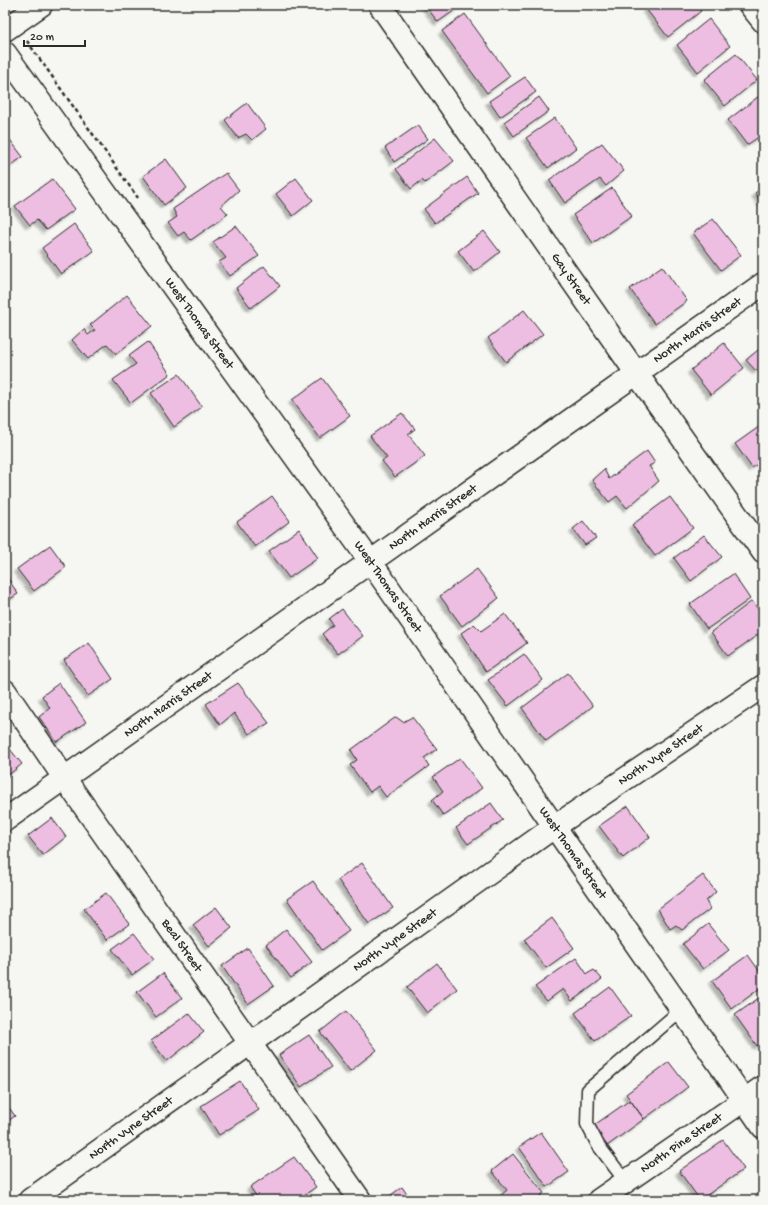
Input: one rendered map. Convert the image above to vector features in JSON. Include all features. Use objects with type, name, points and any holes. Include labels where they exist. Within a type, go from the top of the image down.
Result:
[{"type":"street","points":[[5,30],[41,5]]},
{"type":"street","name":"Gay Street","points":[[380,5],[763,552]]},
{"type":"street","points":[[750,5],[763,21]]},
{"type":"street","name":"West Thomas Street","points":[[5,53],[370,561],[763,1127]]},
{"type":"street","name":"North Harris Street","points":[[5,820],[763,284]]},
{"type":"street","name":"North Vyne Street","points":[[30,1200],[554,827],[763,686]]},
{"type":"street","name":"Beal Street","points":[[5,691],[360,1200]]},
{"type":"street","name":"North Pine Street","points":[[599,1200],[763,1087]]},
{"type":"lane","points":[[626,1182],[598,1144],[587,1124],[588,1090],[681,1010]]},
{"type":"building","points":[[425,5],[462,5],[438,22]]},
{"type":"building","points":[[651,5],[696,5],[701,11],[668,37],[646,9]]},
{"type":"building","points":[[465,14],[510,76],[487,93],[442,31]]},
{"type":"building","points":[[709,19],[730,46],[698,72],[677,45]]},
{"type":"building","points":[[736,54],[757,80],[725,106],[704,80]]},
{"type":"building","points":[[525,77],[536,92],[500,117],[489,101]]},
{"type":"building","points":[[763,93],[763,134],[747,145],[728,120]]},
{"type":"building","points":[[539,97],[549,111],[514,136],[504,122]]},
{"type":"building","points":[[247,103],[266,129],[252,140],[246,134],[238,138],[225,120]]},
{"type":"building","points":[[555,118],[576,148],[548,168],[526,138]]},
{"type":"building","points":[[418,125],[428,139],[394,162],[385,148]]},
{"type":"building","points":[[5,133],[23,157],[5,169]]},
{"type":"building","points":[[435,138],[454,161],[425,183],[422,180],[411,189],[396,169]]},
{"type":"building","points":[[602,143],[624,171],[606,186],[600,179],[565,203],[549,180]]},
{"type":"building","points":[[166,159],[187,188],[164,205],[143,176]]},
{"type":"building","points":[[226,173],[239,190],[221,206],[228,214],[191,240],[184,232],[178,236],[168,223],[177,217],[173,209]]},
{"type":"building","points":[[467,177],[478,193],[435,223],[424,209]]},
{"type":"building","points":[[296,178],[313,200],[293,216],[276,194]]},
{"type":"building","points":[[52,179],[75,209],[46,230],[37,220],[30,225],[15,206]]},
{"type":"building","points":[[763,187],[763,204],[755,193]]},
{"type":"building","points":[[612,188],[632,216],[593,243],[573,215]]},
{"type":"building","points":[[713,219],[741,255],[721,270],[693,233]]},
{"type":"building","points":[[74,224],[94,251],[61,274],[42,248]]},
{"type":"building","points":[[236,226],[259,256],[230,276],[219,262],[226,258],[213,242]]},
{"type":"building","points":[[484,231],[500,252],[474,272],[458,251]]},
{"type":"building","points":[[264,266],[280,286],[251,308],[236,288]]},
{"type":"building","points":[[662,266],[687,301],[655,324],[630,289]]},
{"type":"building","points":[[127,295],[152,326],[116,354],[107,344],[88,359],[72,340],[84,329],[88,335],[95,330],[90,325]]},
{"type":"building","points":[[524,310],[543,334],[506,362],[488,338]]},
{"type":"building","points":[[148,342],[170,374],[131,403],[113,380],[136,364],[129,356]]},
{"type":"building","points":[[724,343],[744,368],[711,395],[691,370]]},
{"type":"building","points":[[758,350],[763,355],[763,365],[756,371],[746,360]]},
{"type":"building","points":[[179,374],[202,407],[174,427],[151,393]]},
{"type":"building","points":[[322,378],[350,416],[320,438],[292,400]]},
{"type":"building","points":[[402,413],[415,429],[408,434],[425,456],[395,477],[382,461],[387,458],[370,436]]},
{"type":"building","points":[[763,424],[763,460],[752,468],[735,444]]},
{"type":"building","points":[[647,451],[655,463],[649,466],[659,481],[627,508],[617,496],[609,502],[592,480],[604,469],[609,479]]},
{"type":"building","points":[[272,496],[290,521],[255,547],[237,522]]},
{"type":"building","points":[[670,497],[693,528],[655,556],[632,525]]},
{"type":"building","points":[[583,521],[596,538],[585,545],[573,529]]},
{"type":"building","points":[[299,529],[318,558],[289,578],[269,551]]},
{"type":"building","points":[[704,535],[722,557],[691,581],[674,558]]},
{"type":"building","points":[[50,545],[66,567],[34,591],[17,569]]},
{"type":"building","points":[[477,569],[499,598],[462,626],[440,596]]},
{"type":"building","points":[[5,574],[18,594],[5,602]]},
{"type":"building","points":[[733,574],[750,599],[707,629],[690,604]]},
{"type":"building","points":[[752,601],[763,616],[763,631],[728,656],[711,632]]},
{"type":"building","points":[[342,609],[363,636],[338,654],[322,634],[333,625],[329,619]]},
{"type":"building","points":[[505,614],[527,643],[486,672],[461,633],[474,624],[481,631]]},
{"type":"building","points":[[89,643],[113,679],[88,696],[64,660]]},
{"type":"building","points":[[524,654],[543,680],[508,706],[488,680]]},
{"type":"building","points":[[568,673],[593,706],[546,741],[522,708]]},
{"type":"building","points":[[59,683],[86,722],[57,742],[39,717],[50,708],[42,696]]},
{"type":"building","points":[[238,683],[269,723],[249,734],[234,713],[220,725],[206,704]]},
{"type":"building","points":[[396,717],[403,722],[412,717],[437,749],[424,758],[429,766],[386,797],[378,786],[370,792],[350,765],[357,760],[351,750]]},
{"type":"building","points":[[5,743],[22,764],[6,777],[5,776]]},
{"type":"building","points":[[460,758],[482,788],[443,815],[432,800],[443,791],[433,777]]},
{"type":"building","points":[[491,803],[503,820],[468,844],[456,828]]},
{"type":"building","points":[[628,806],[650,837],[623,858],[599,826]]},
{"type":"building","points":[[52,818],[66,837],[43,855],[28,836]]},
{"type":"building","points":[[362,863],[393,908],[369,924],[338,880]]},
{"type":"building","points":[[703,875],[716,892],[706,901],[710,909],[682,930],[676,925],[670,929],[658,909]]},
{"type":"building","points":[[313,881],[349,931],[322,950],[287,899]]},
{"type":"building","points":[[106,893],[129,924],[107,940],[84,909]]},
{"type":"building","points":[[216,907],[232,928],[209,946],[193,925]]},
{"type":"building","points":[[552,918],[574,948],[546,968],[524,939]]},
{"type":"building","points":[[708,924],[729,950],[703,969],[683,944]]},
{"type":"building","points":[[286,929],[312,962],[291,978],[266,945]]},
{"type":"building","points":[[134,933],[154,959],[132,975],[112,949]]},
{"type":"building","points":[[248,948],[274,986],[248,1004],[222,966]]},
{"type":"building","points":[[748,955],[763,976],[763,986],[732,1009],[712,981]]},
{"type":"building","points":[[576,958],[587,974],[594,970],[602,979],[572,1001],[563,989],[547,1001],[535,987]]},
{"type":"building","points":[[437,963],[457,989],[427,1013],[407,987]]},
{"type":"building","points":[[163,973],[182,998],[156,1017],[137,992]]},
{"type":"building","points":[[610,987],[631,1016],[595,1041],[575,1013]]},
{"type":"building","points":[[763,995],[763,1042],[757,1046],[735,1015]]},
{"type":"building","points":[[346,1011],[377,1050],[350,1071],[320,1032]]},
{"type":"building","points":[[189,1013],[204,1032],[167,1061],[151,1041]]},
{"type":"building","points":[[309,1035],[331,1067],[301,1087],[279,1055]]},
{"type":"building","points":[[669,1062],[688,1087],[644,1119],[626,1094]]},
{"type":"building","points":[[240,1081],[259,1110],[219,1135],[201,1106]]},
{"type":"building","points":[[630,1100],[644,1119],[607,1146],[593,1126]]},
{"type":"building","points":[[5,1102],[15,1116],[5,1123]]},
{"type":"building","points":[[541,1132],[569,1172],[547,1187],[519,1147]]},
{"type":"building","points":[[723,1140],[744,1169],[700,1200],[679,1171]]},
{"type":"building","points":[[513,1154],[544,1193],[535,1200],[503,1200],[500,1196],[507,1190],[492,1171]]},
{"type":"building","points":[[294,1157],[316,1187],[297,1200],[259,1200],[250,1187]]},
{"type":"building","points":[[402,1187],[411,1200],[388,1200],[387,1198]]}]
